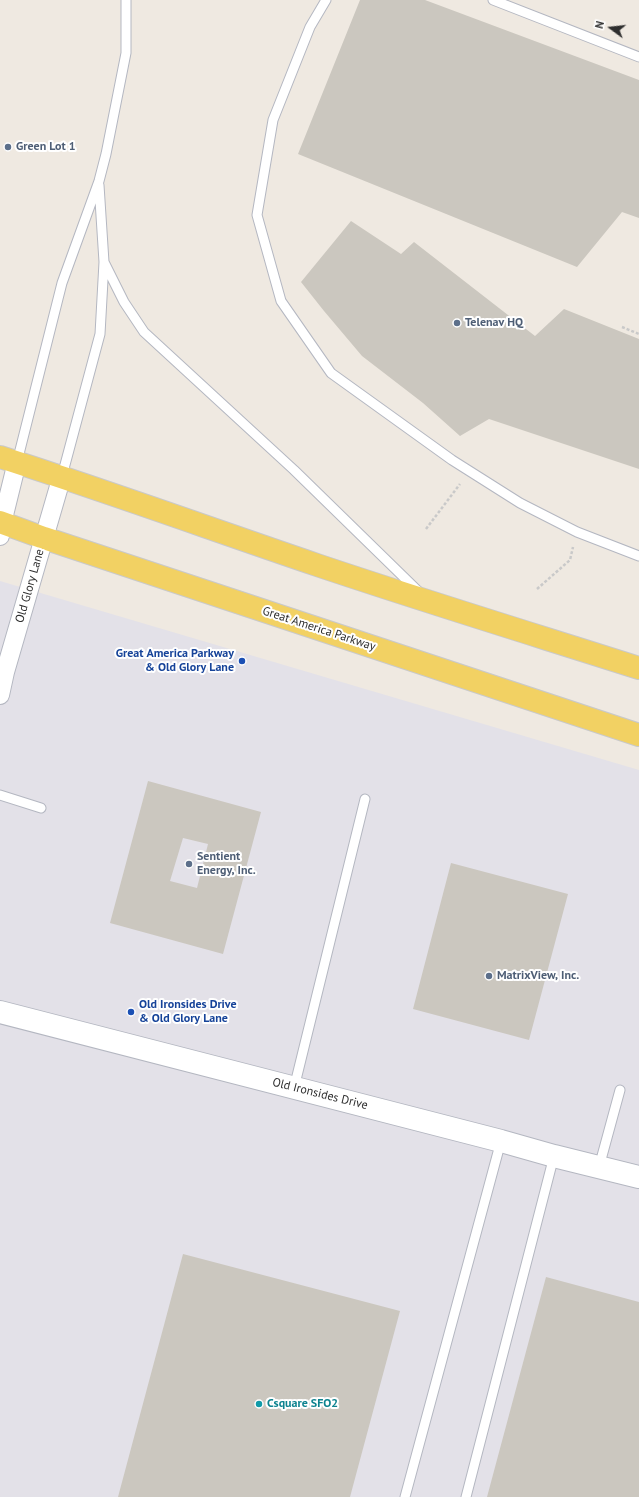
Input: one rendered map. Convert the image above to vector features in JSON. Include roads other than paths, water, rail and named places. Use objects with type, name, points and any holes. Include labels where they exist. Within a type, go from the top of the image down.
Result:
[{"type":"main road","points":[[9,460],[62,476],[430,602],[639,668]]},
{"type":"main road","name":"Great America Parkway","points":[[1,527],[44,538],[639,735]]},
{"type":"street","points":[[1,527],[9,460]]},
{"type":"street","name":"Old Glory Lane","points":[[0,695],[5,672],[62,476]]},
{"type":"street","name":"Old Ironsides Drive","points":[[0,1012],[639,1177]]},
{"type":"lane","points":[[9,460],[62,284],[99,182],[115,113],[126,53],[126,0]]},
{"type":"lane","points":[[326,0],[310,27],[273,120],[257,215],[281,301],[330,373],[469,472],[520,503],[577,532],[639,556]]},
{"type":"lane","points":[[493,0],[639,58]]},
{"type":"lane","points":[[62,476],[100,334],[104,262],[99,182]]},
{"type":"lane","points":[[104,262],[124,302],[144,332],[294,470],[430,602]]},
{"type":"lane","points":[[0,795],[41,808]]},
{"type":"lane","points":[[294,1088],[365,799]]},
{"type":"lane","points":[[599,1167],[620,1090]]},
{"type":"lane","points":[[405,1497],[501,1141]]},
{"type":"lane","points":[[466,1497],[554,1156]]},
{"type":"place","name":"Green Lot 1","points":[[8,147]]},
{"type":"place","name":"Telenav HQ","points":[[457,323]]},
{"type":"place","name":"Great America Parkway & Old Glory Lane","points":[[242,661]]},
{"type":"place","name":"Sentient Energy, Inc.","points":[[189,864]]},
{"type":"place","name":"MatrixView, Inc.","points":[[489,976]]},
{"type":"place","name":"Old Ironsides Drive & Old Glory Lane","points":[[131,1012]]},
{"type":"place","name":"Csquare SFO2","points":[[259,1404]]}]
